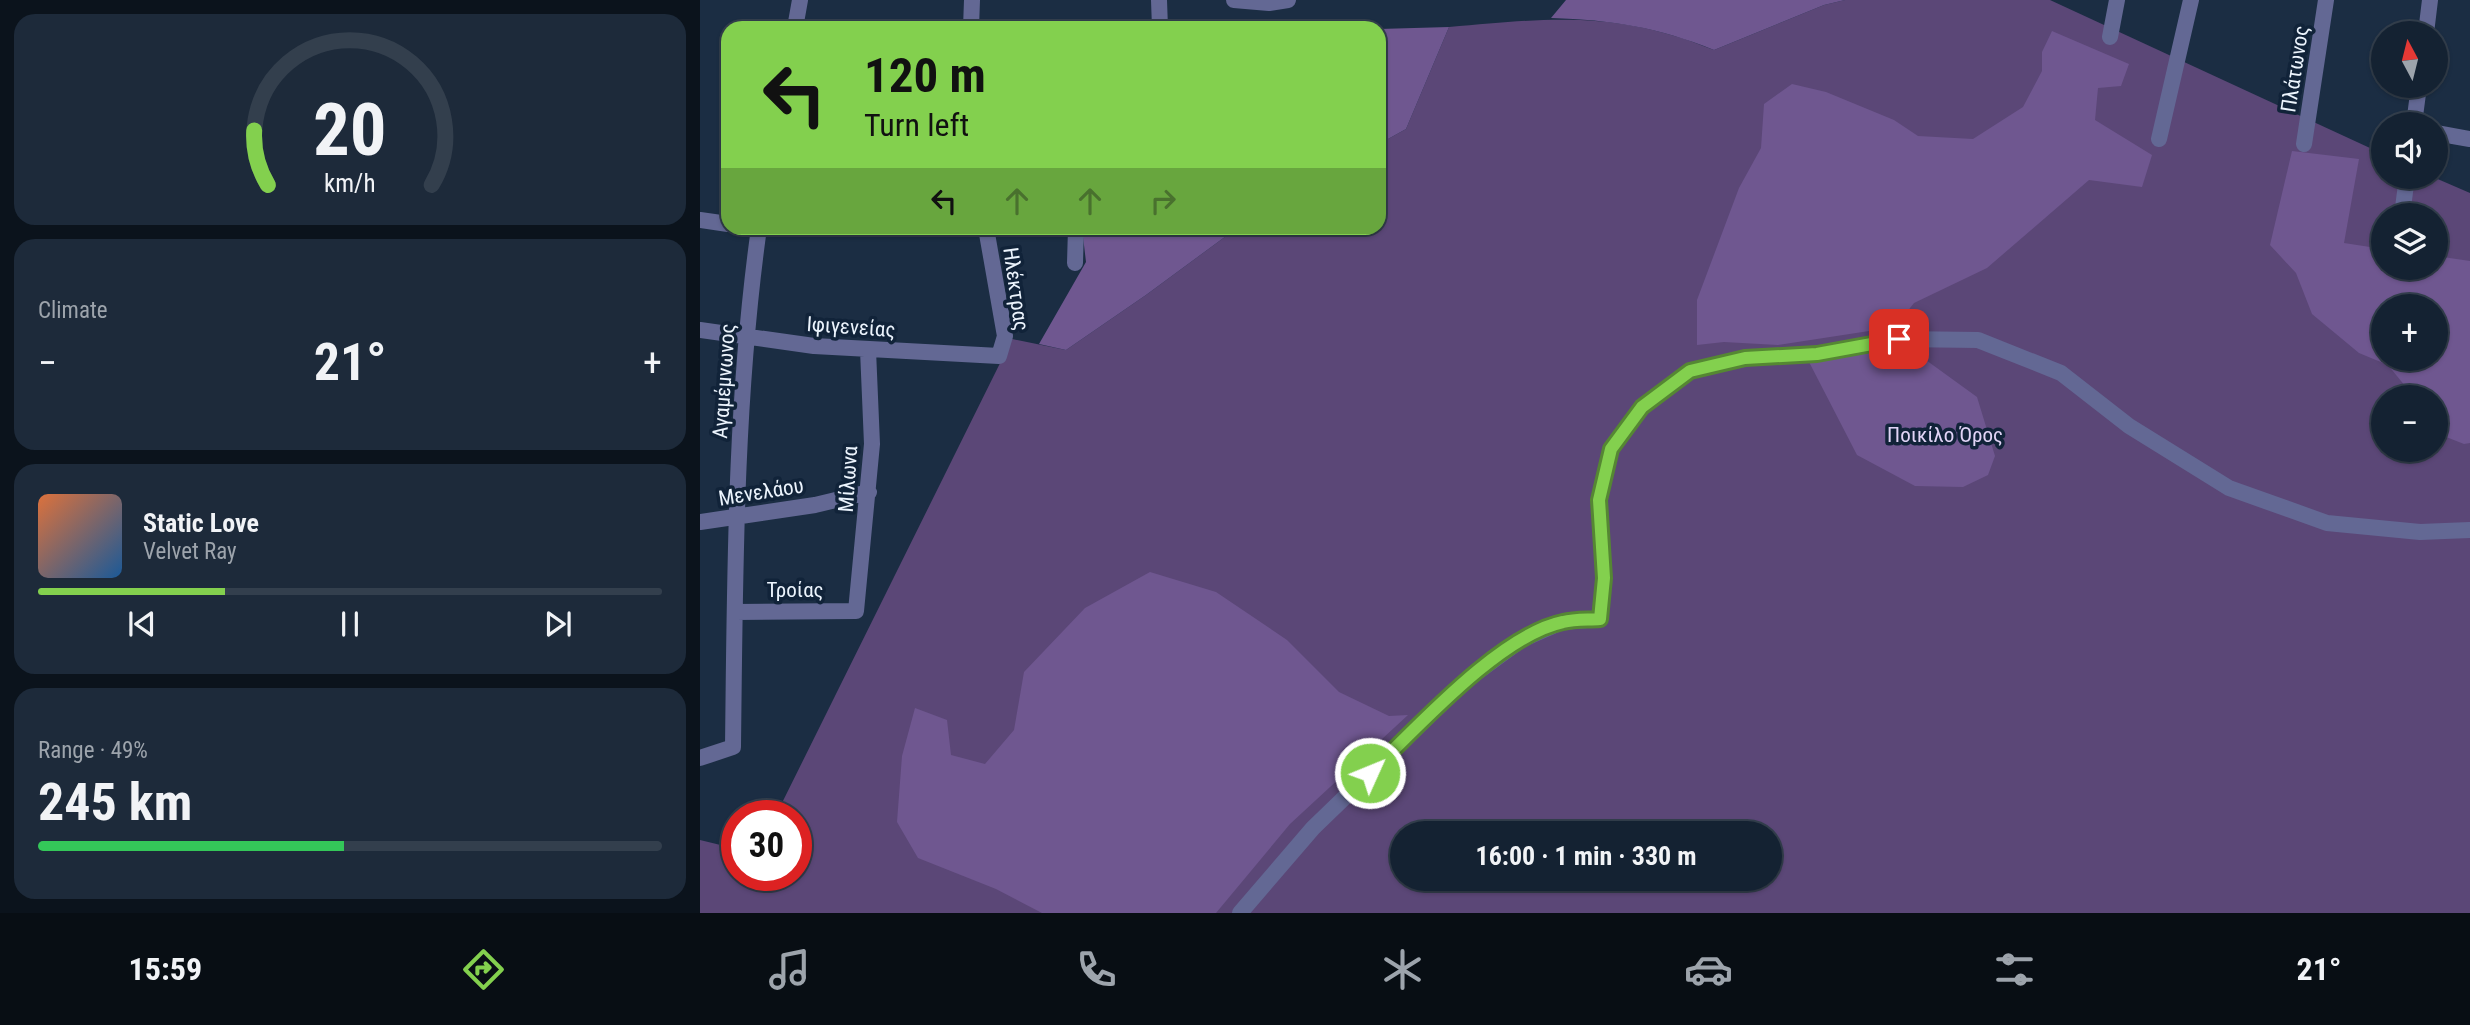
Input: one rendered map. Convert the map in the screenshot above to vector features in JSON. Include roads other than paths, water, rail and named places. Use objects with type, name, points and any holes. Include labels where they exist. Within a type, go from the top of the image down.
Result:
[{"type":"street","points":[[796,21],[800,0]]},
{"type":"street","points":[[971,21],[972,0]]},
{"type":"street","points":[[1159,0],[1160,21]]},
{"type":"street","points":[[1234,0],[1269,3],[1288,0]]},
{"type":"street","points":[[2110,37],[2117,0]]},
{"type":"street","points":[[2159,139],[2191,0]]},
{"type":"street","name":"Πλάτωνος","points":[[2304,144],[2326,0]]},
{"type":"street","points":[[2427,21],[2430,0]]},
{"type":"street","points":[[2448,135],[2470,139]]},
{"type":"street","points":[[700,220],[721,223]]},
{"type":"street","name":"Αγαμέμνωνος","points":[[700,758],[733,747],[736,518],[748,337],[758,235]]},
{"type":"street","name":"Ηλέκτρας","points":[[987,235],[1005,335],[999,356]]},
{"type":"street","points":[[1075,263],[1076,235]]},
{"type":"street","name":"Ιφιγενείας","points":[[700,330],[868,350],[999,356]]},
{"type":"street","points":[[1240,913],[1313,828],[1465,681],[1521,640],[1562,622],[1600,619],[1604,578],[1599,500],[1611,449],[1642,407],[1690,371],[1745,358],[1817,354],[1899,339],[1978,340],[2062,373],[2129,426],[2229,488],[2327,523],[2420,532],[2470,530]]},
{"type":"street","name":"Μίλωνα","points":[[856,611],[872,444],[868,350]]},
{"type":"street","name":"Μενελάου","points":[[700,522],[736,518],[869,492]]},
{"type":"street","name":"Τροίας","points":[[735,612],[856,611]]},
{"type":"park label","name":"Ποικίλο Όρος","points":[[1945,435]]}]
